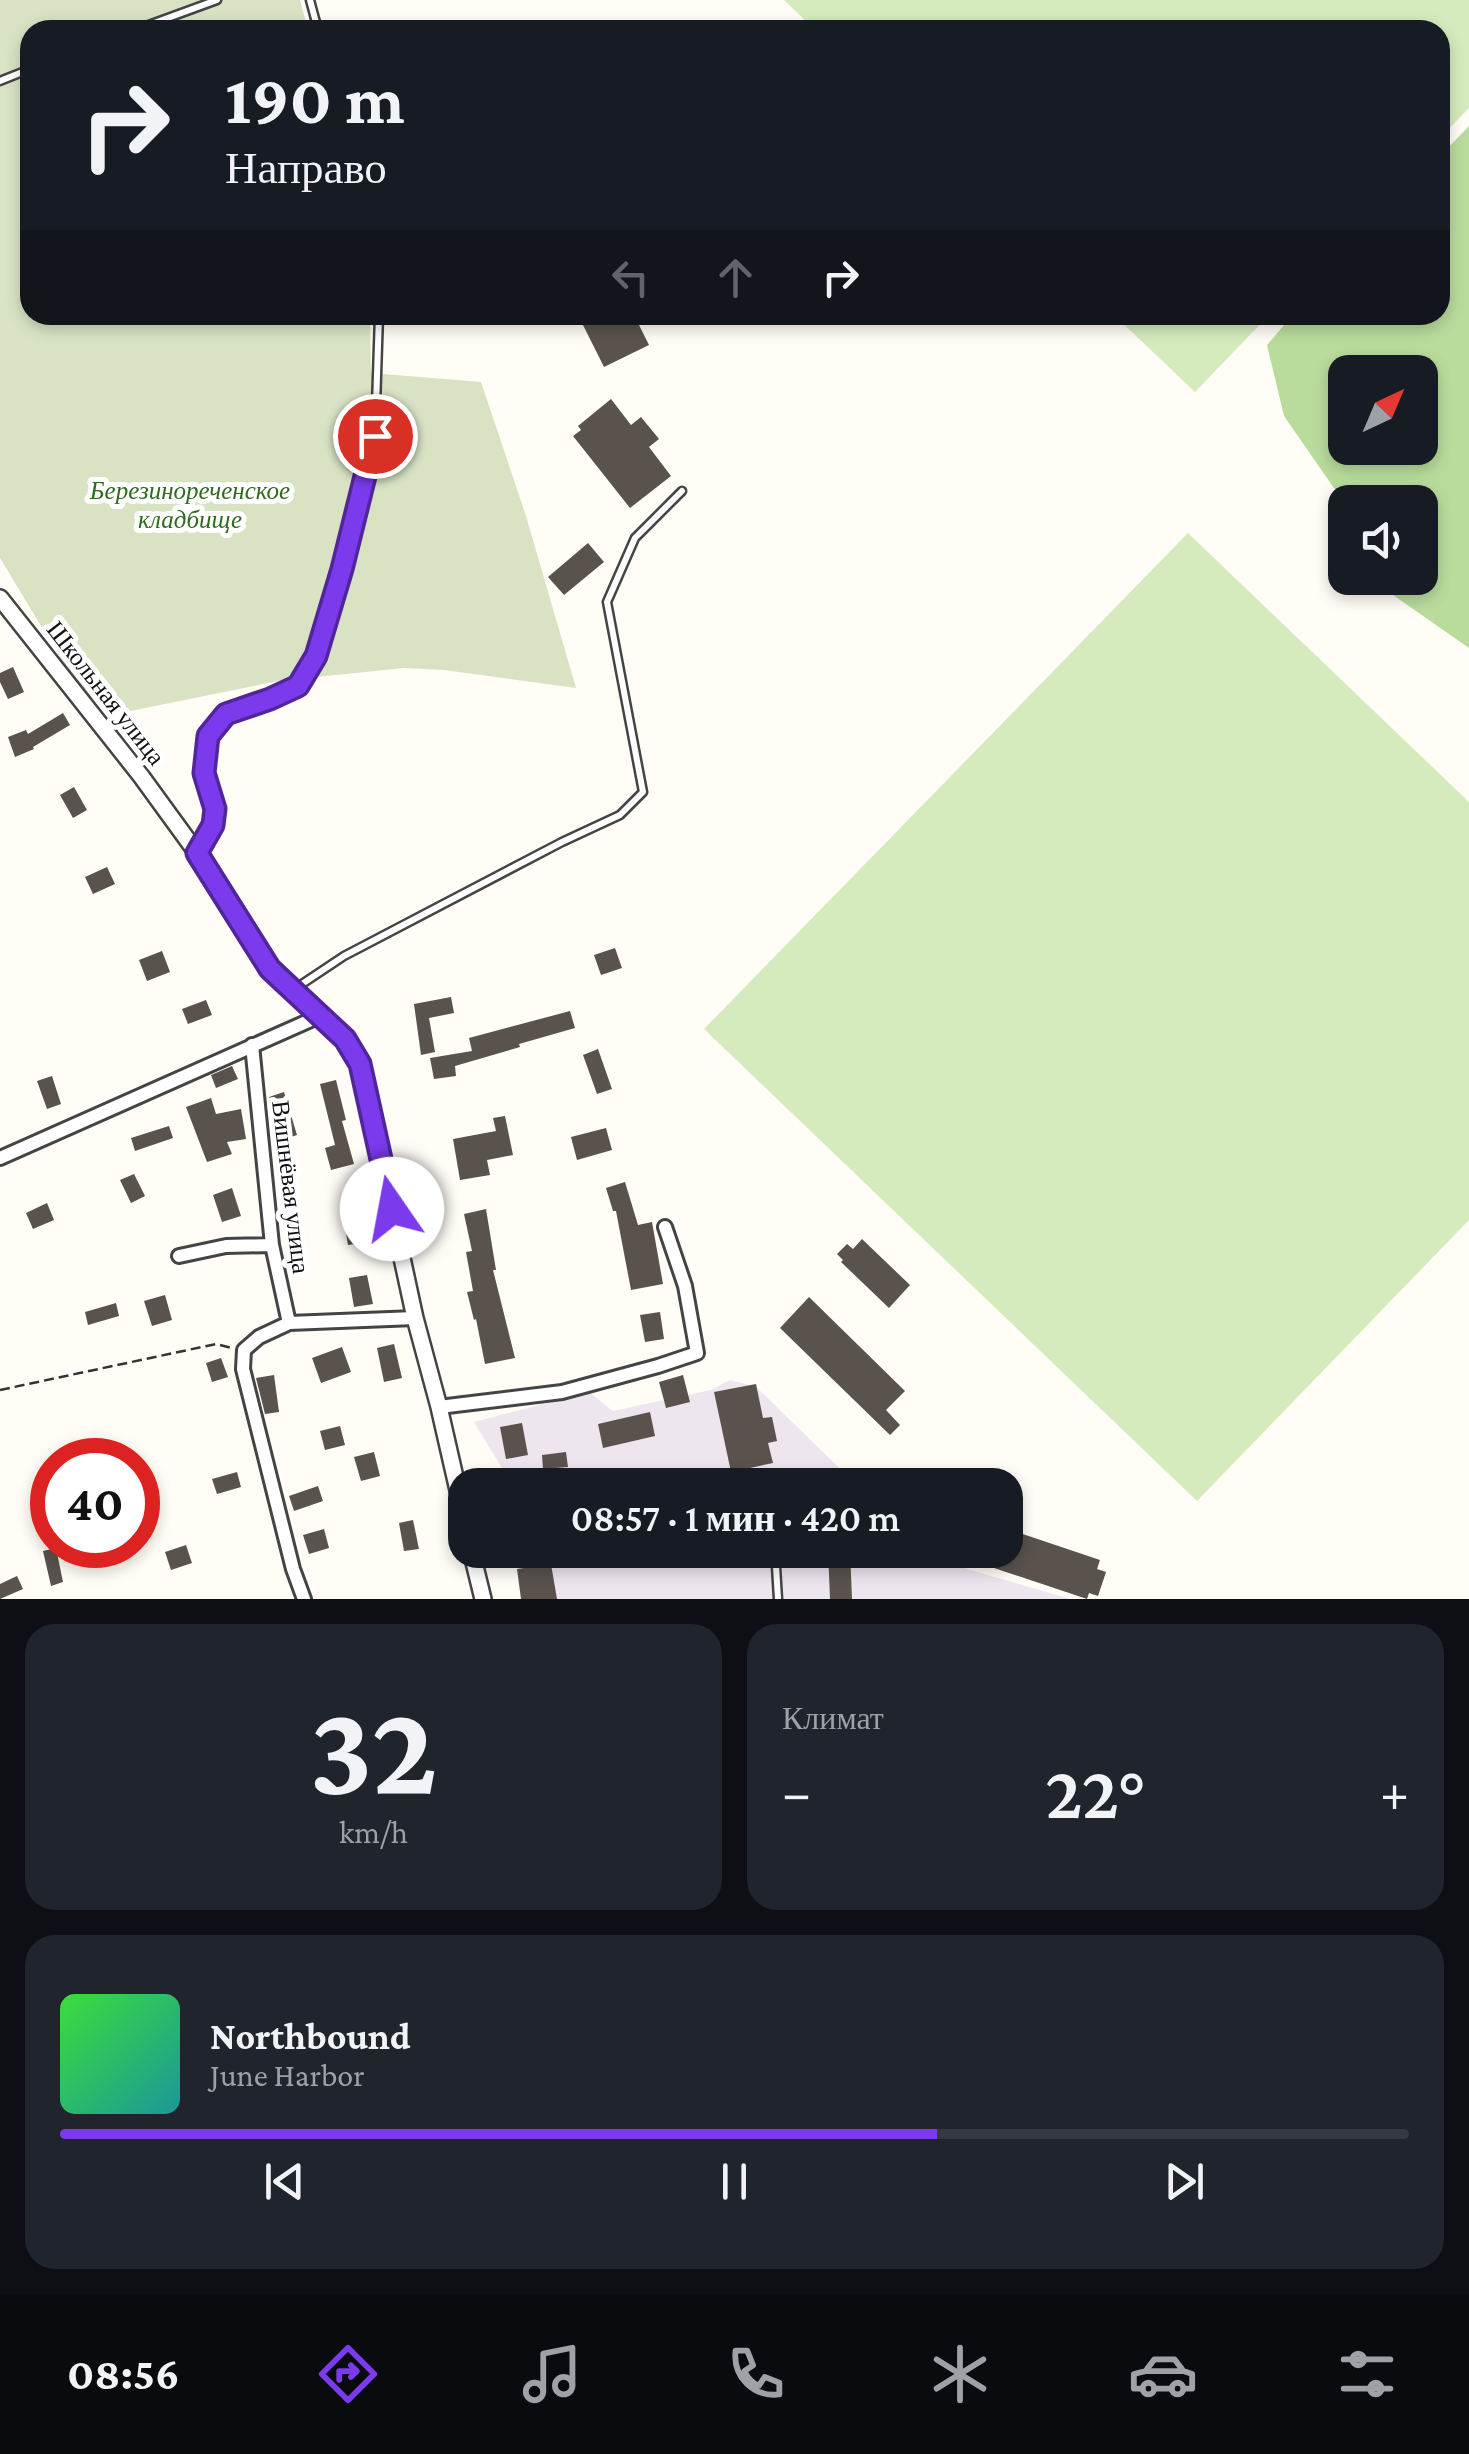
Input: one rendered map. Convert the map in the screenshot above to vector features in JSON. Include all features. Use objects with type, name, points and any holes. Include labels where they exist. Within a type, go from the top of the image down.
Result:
[{"type":"street","name":"Школьная улица","points":[[0,598],[141,776],[197,853],[270,969],[345,1039],[360,1064],[415,1318],[453,1468]]},
{"type":"street","points":[[0,1158],[322,1016]]},
{"type":"street","name":"Вишнёвая улица","points":[[252,1046],[272,1246],[289,1323]]},
{"type":"street","points":[[439,1408],[562,1392],[697,1353],[685,1286],[665,1226]]},
{"type":"street","points":[[179,1256],[226,1246],[272,1246]]},
{"type":"street","points":[[304,1599],[293,1569],[244,1369],[244,1350],[259,1337],[289,1323],[415,1318]]},
{"type":"street","points":[[476,1568],[482,1599]]},
{"type":"lane","points":[[162,20],[217,0]]},
{"type":"lane","points":[[197,853],[213,825],[215,809],[204,773],[208,736],[226,714],[298,686],[316,656],[375,436],[380,325]]},
{"type":"lane","points":[[293,990],[344,956],[620,815],[643,792],[607,602],[635,538],[682,491]]},
{"type":"lane","points":[[776,1568],[778,1599]]},
{"type":"path","points":[[0,1390],[216,1344],[244,1350]]},
{"type":"shaded area","points":[[730,1380],[756,1387],[839,1468],[502,1468],[474,1422],[589,1392],[613,1411],[711,1390]]},
{"type":"shaded area","points":[[525,1568],[964,1568],[1070,1599],[531,1599]]},
{"type":"green space","name":"Березинореченское кладбище","points":[[0,0],[300,0],[305,20],[20,20],[20,325],[370,325],[371,373],[481,382],[526,516],[576,688],[404,668],[278,681],[116,714],[79,689],[0,558]]},
{"type":"green space","points":[[784,0],[1469,0],[1469,108],[1450,128],[1450,20],[805,20]]},
{"type":"green space","points":[[1469,126],[1469,648],[1393,595],[1438,595],[1438,485],[1332,485],[1284,416],[1267,345],[1284,325],[1450,325],[1450,146]]},
{"type":"green space","points":[[1125,325],[1259,325],[1195,392]]},
{"type":"green space","points":[[1188,533],[1469,802],[1469,1220],[1197,1501],[704,1029]]},
{"type":"building","points":[[583,325],[639,325],[649,345],[604,367]]},
{"type":"building","points":[[611,399],[631,425],[641,417],[659,439],[649,447],[671,476],[630,508],[573,436],[581,430],[578,426]]},
{"type":"building","points":[[588,543],[604,562],[564,595],[548,577]]},
{"type":"building","points":[[13,667],[24,692],[8,699],[0,673]]},
{"type":"building","points":[[63,713],[70,725],[15,757],[8,737],[26,730],[28,734]]},
{"type":"building","points":[[74,787],[87,810],[73,818],[60,795]]},
{"type":"building","points":[[107,867],[115,884],[93,894],[85,877]]},
{"type":"building","points":[[615,948],[622,968],[601,975],[594,955]]},
{"type":"building","points":[[162,951],[170,972],[147,981],[139,960]]},
{"type":"building","points":[[451,997],[454,1013],[429,1018],[435,1052],[421,1055],[414,1004]]},
{"type":"building","points":[[206,1000],[212,1015],[188,1024],[182,1009]]},
{"type":"building","points":[[570,1011],[575,1028],[455,1066],[456,1076],[434,1079],[430,1058],[472,1051],[469,1038]]},
{"type":"building","points":[[598,1049],[612,1089],[597,1094],[583,1055]]},
{"type":"building","points":[[232,1066],[238,1079],[216,1088],[211,1075]]},
{"type":"building","points":[[52,1076],[61,1104],[47,1109],[37,1081]]},
{"type":"building","points":[[336,1080],[354,1164],[331,1170],[325,1148],[335,1145],[320,1084]]},
{"type":"building","points":[[284,1092],[297,1135],[282,1140],[269,1097]]},
{"type":"building","points":[[211,1098],[216,1114],[241,1109],[246,1139],[227,1142],[232,1154],[207,1162],[186,1107]]},
{"type":"building","points":[[505,1116],[513,1155],[487,1160],[490,1175],[460,1180],[453,1139],[496,1131],[493,1118]]},
{"type":"building","points":[[169,1126],[173,1138],[135,1151],[131,1138]]},
{"type":"building","points":[[606,1128],[612,1150],[577,1160],[571,1137]]},
{"type":"building","points":[[134,1174],[145,1196],[131,1203],[120,1180]]},
{"type":"building","points":[[625,1182],[638,1225],[652,1222],[663,1284],[631,1290],[616,1211],[606,1188]]},
{"type":"building","points":[[232,1188],[241,1216],[222,1222],[213,1195]]},
{"type":"building","points":[[47,1203],[54,1220],[33,1229],[26,1213]]},
{"type":"building","points":[[486,1209],[493,1270],[515,1358],[485,1364],[467,1292],[473,1291],[466,1252],[472,1251],[464,1214]]},
{"type":"building","points":[[360,1221],[363,1243],[348,1245],[344,1223]]},
{"type":"building","points":[[862,1239],[910,1285],[889,1308],[837,1254],[847,1244],[853,1249]]},
{"type":"building","points":[[367,1275],[373,1304],[354,1307],[349,1278]]},
{"type":"building","points":[[165,1295],[172,1320],[152,1326],[144,1301]]},
{"type":"building","points":[[809,1297],[905,1391],[886,1410],[900,1425],[890,1435],[780,1328]]},
{"type":"building","points":[[116,1303],[119,1316],[88,1325],[85,1312]]},
{"type":"building","points":[[660,1312],[664,1339],[645,1342],[640,1315]]},
{"type":"building","points":[[394,1344],[402,1378],[384,1382],[377,1348]]},
{"type":"building","points":[[342,1347],[351,1372],[321,1383],[312,1358]]},
{"type":"building","points":[[221,1358],[228,1377],[212,1382],[206,1363]]},
{"type":"building","points":[[274,1375],[279,1412],[265,1414],[256,1378]]},
{"type":"building","points":[[683,1375],[690,1402],[666,1408],[659,1382]]},
{"type":"building","points":[[756,1384],[763,1418],[772,1417],[777,1441],[768,1443],[773,1463],[730,1468],[714,1392]]},
{"type":"building","points":[[650,1412],[655,1436],[603,1448],[598,1424]]},
{"type":"building","points":[[522,1423],[528,1455],[506,1459],[500,1427]]},
{"type":"building","points":[[340,1426],[345,1445],[325,1450],[320,1431]]},
{"type":"building","points":[[374,1452],[380,1476],[361,1481],[354,1457]]},
{"type":"building","points":[[566,1452],[568,1467],[543,1468],[542,1455]]},
{"type":"building","points":[[237,1472],[241,1487],[217,1494],[212,1479]]},
{"type":"building","points":[[318,1486],[323,1501],[294,1511],[289,1496]]},
{"type":"building","points":[[413,1520],[419,1549],[404,1551],[399,1523]]},
{"type":"building","points":[[324,1529],[329,1548],[309,1554],[303,1535]]},
{"type":"building","points":[[1023,1534],[1100,1560],[1097,1569],[1106,1572],[1098,1596],[1089,1593],[1087,1599],[994,1568],[1023,1568]]},
{"type":"building","points":[[186,1545],[192,1563],[171,1570],[165,1552]]},
{"type":"building","points":[[47,1568],[60,1568],[63,1582],[51,1586]]},
{"type":"building","points":[[552,1568],[557,1599],[521,1599],[517,1569]]},
{"type":"building","points":[[829,1568],[851,1568],[852,1599],[830,1599]]},
{"type":"building","points":[[17,1576],[23,1589],[0,1599],[0,1584]]},
{"type":"route","points":[[375,436],[316,656],[298,686],[226,714],[208,736],[204,773],[215,809],[213,825],[197,853],[270,969],[345,1039],[360,1064],[392,1209]]}]
